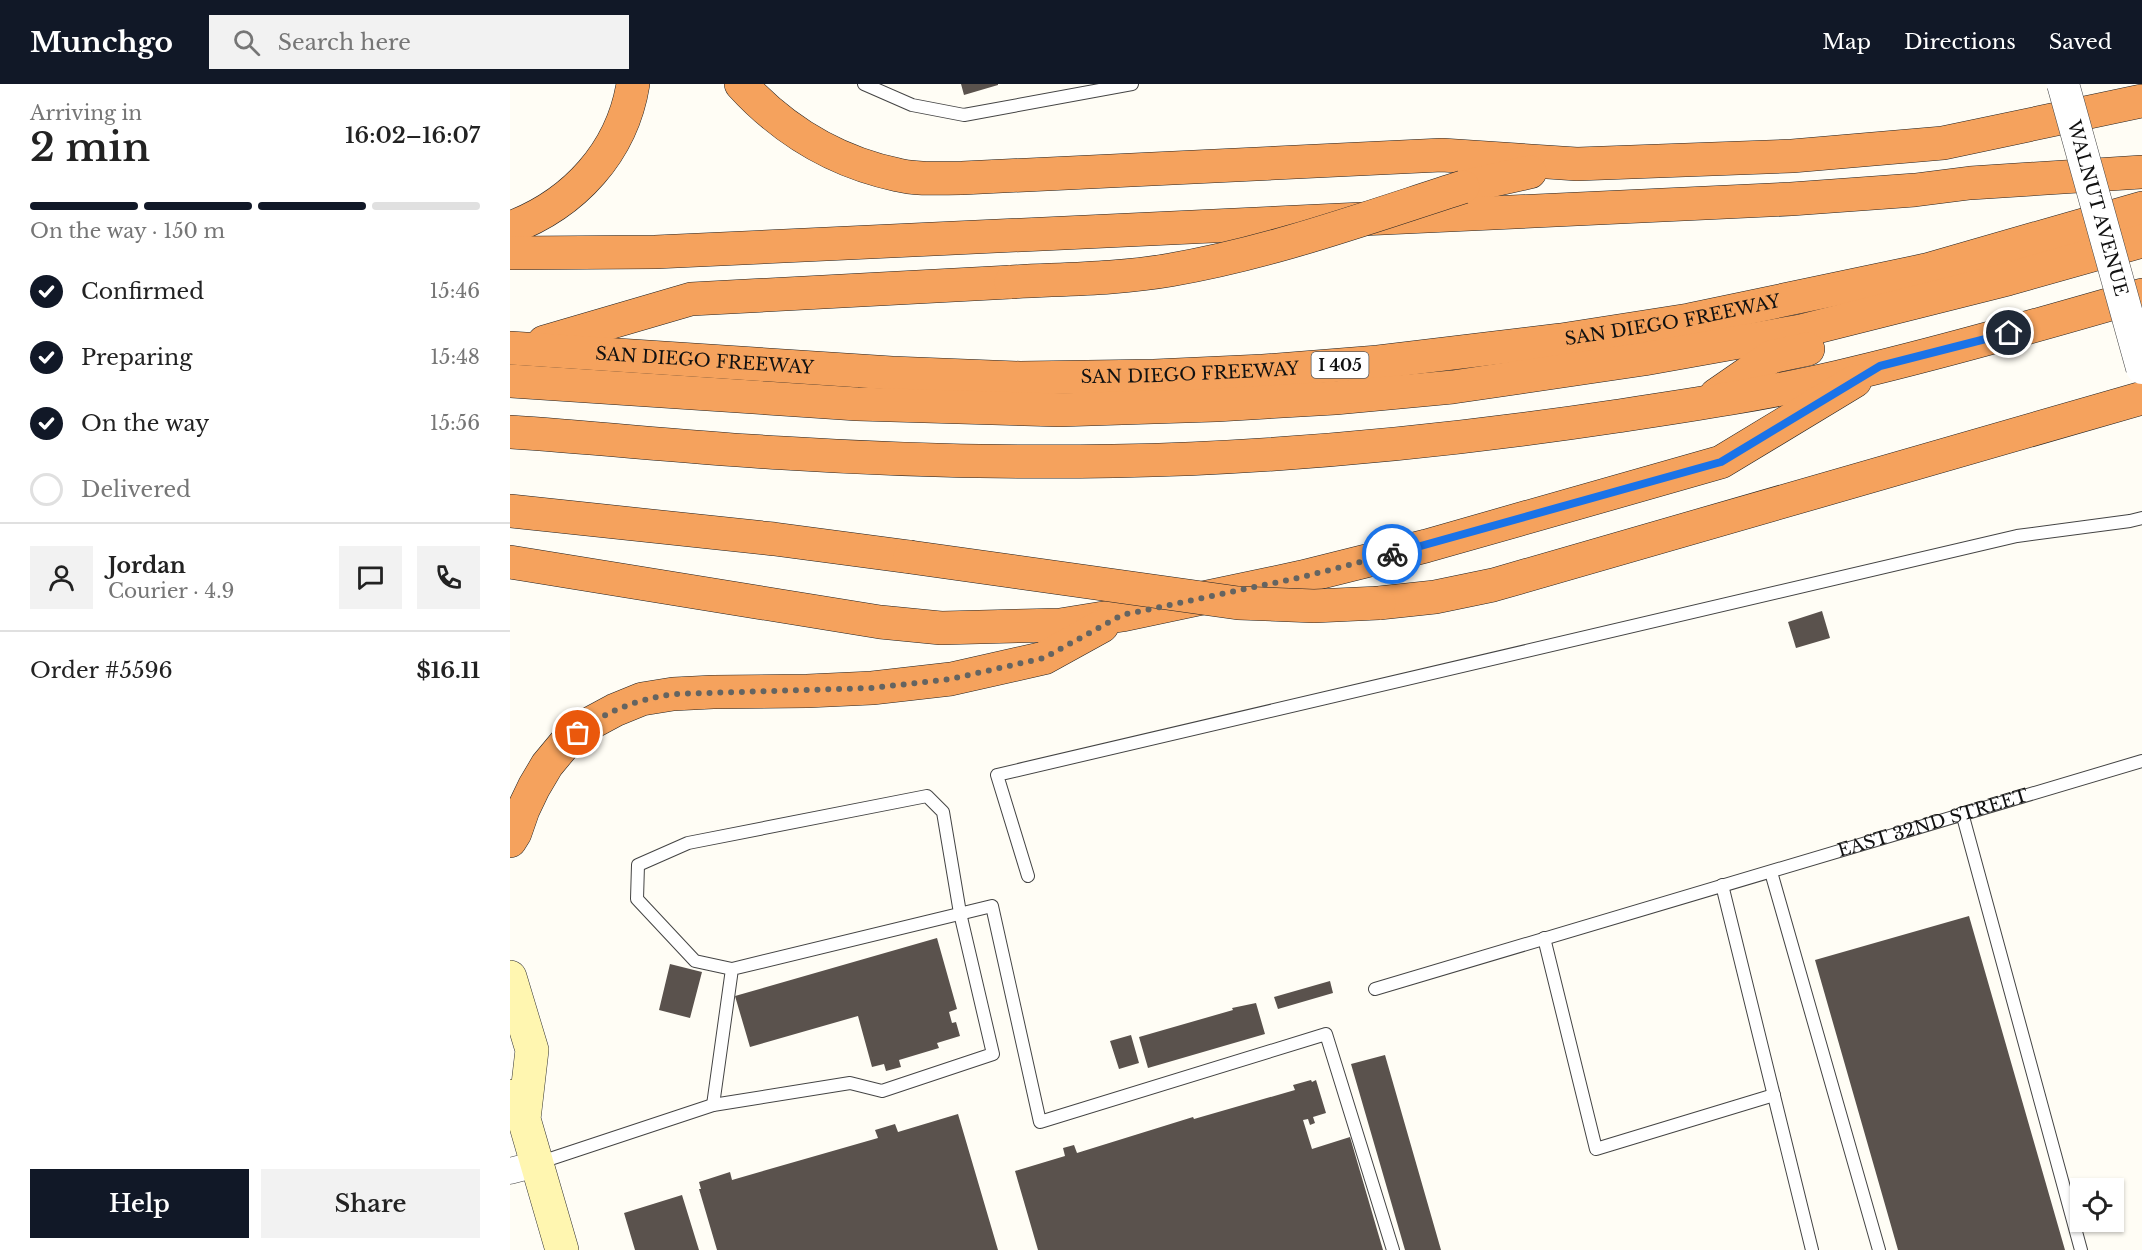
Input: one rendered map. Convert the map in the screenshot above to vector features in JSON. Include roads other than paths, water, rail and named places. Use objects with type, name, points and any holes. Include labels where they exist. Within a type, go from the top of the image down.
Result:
[{"type":"highway","points":[[510,228],[526,222],[562,201],[586,180],[619,134],[630,104],[633,84]]},
{"type":"highway","points":[[741,84],[762,107],[822,149],[861,165],[899,176],[962,178],[1442,155],[1577,164],[1792,156],[1943,143],[2142,101]]},
{"type":"highway","points":[[516,348],[691,298],[1011,282],[1168,271],[1227,259],[1288,242],[1463,187],[1577,164]]},
{"type":"highway","points":[[510,253],[666,252],[1779,200],[1915,190],[1970,183],[2142,172]]},
{"type":"highway","name":"SAN DIEGO FREEWAY","points":[[516,348],[892,373],[1020,378],[1165,376],[1378,362],[1562,340],[1712,316],[1926,270],[2142,208]]},
{"type":"highway","points":[[510,381],[857,404],[1059,410],[1216,405],[1382,394],[1476,384],[1644,359],[1801,331],[2008,279],[2142,241]]},
{"type":"highway","points":[[1704,403],[1771,357],[1845,341],[2142,262]]},
{"type":"highway","points":[[510,432],[778,453],[899,459],[1115,461],[1236,456],[1386,445],[1539,428],[1704,403],[1835,378],[1987,339],[2142,295]]},
{"type":"highway","points":[[510,562],[880,622],[941,628],[1060,625],[1122,615],[1302,577],[1414,549],[1721,462],[1880,366]]},
{"type":"highway","points":[[510,511],[774,539],[1238,603],[1314,606],[1379,603],[1435,597],[1493,585],[2142,398]]},
{"type":"highway","points":[[510,841],[534,787],[547,765],[567,741],[589,724],[642,699],[673,694],[713,692],[872,688],[951,679],[1044,658],[1122,615]]},
{"type":"main road","points":[[510,977],[532,1050],[517,1108],[523,1168],[562,1250]]},
{"type":"street","name":"WALNUT AVENUE","points":[[2063,84],[2142,368]]},
{"type":"lane","points":[[864,84],[912,105],[964,115],[1132,84]]},
{"type":"lane","points":[[1028,876],[997,774],[2017,536],[2142,518]]},
{"type":"lane","name":"EAST 32ND STREET","points":[[1375,989],[2142,761]]},
{"type":"lane","points":[[523,1168],[713,1105],[850,1083],[882,1091],[993,1054],[960,913],[943,812],[927,795],[688,843],[638,865],[637,899],[695,962],[732,969],[960,913],[992,906],[1040,1122],[1326,1034],[1393,1250]]},
{"type":"lane","points":[[1962,813],[2081,1250]]},
{"type":"lane","points":[[1771,872],[1879,1250]]},
{"type":"lane","points":[[1722,885],[1812,1250]]},
{"type":"lane","points":[[1544,938],[1596,1149],[1774,1095]]},
{"type":"lane","points":[[713,1105],[732,969]]}]
